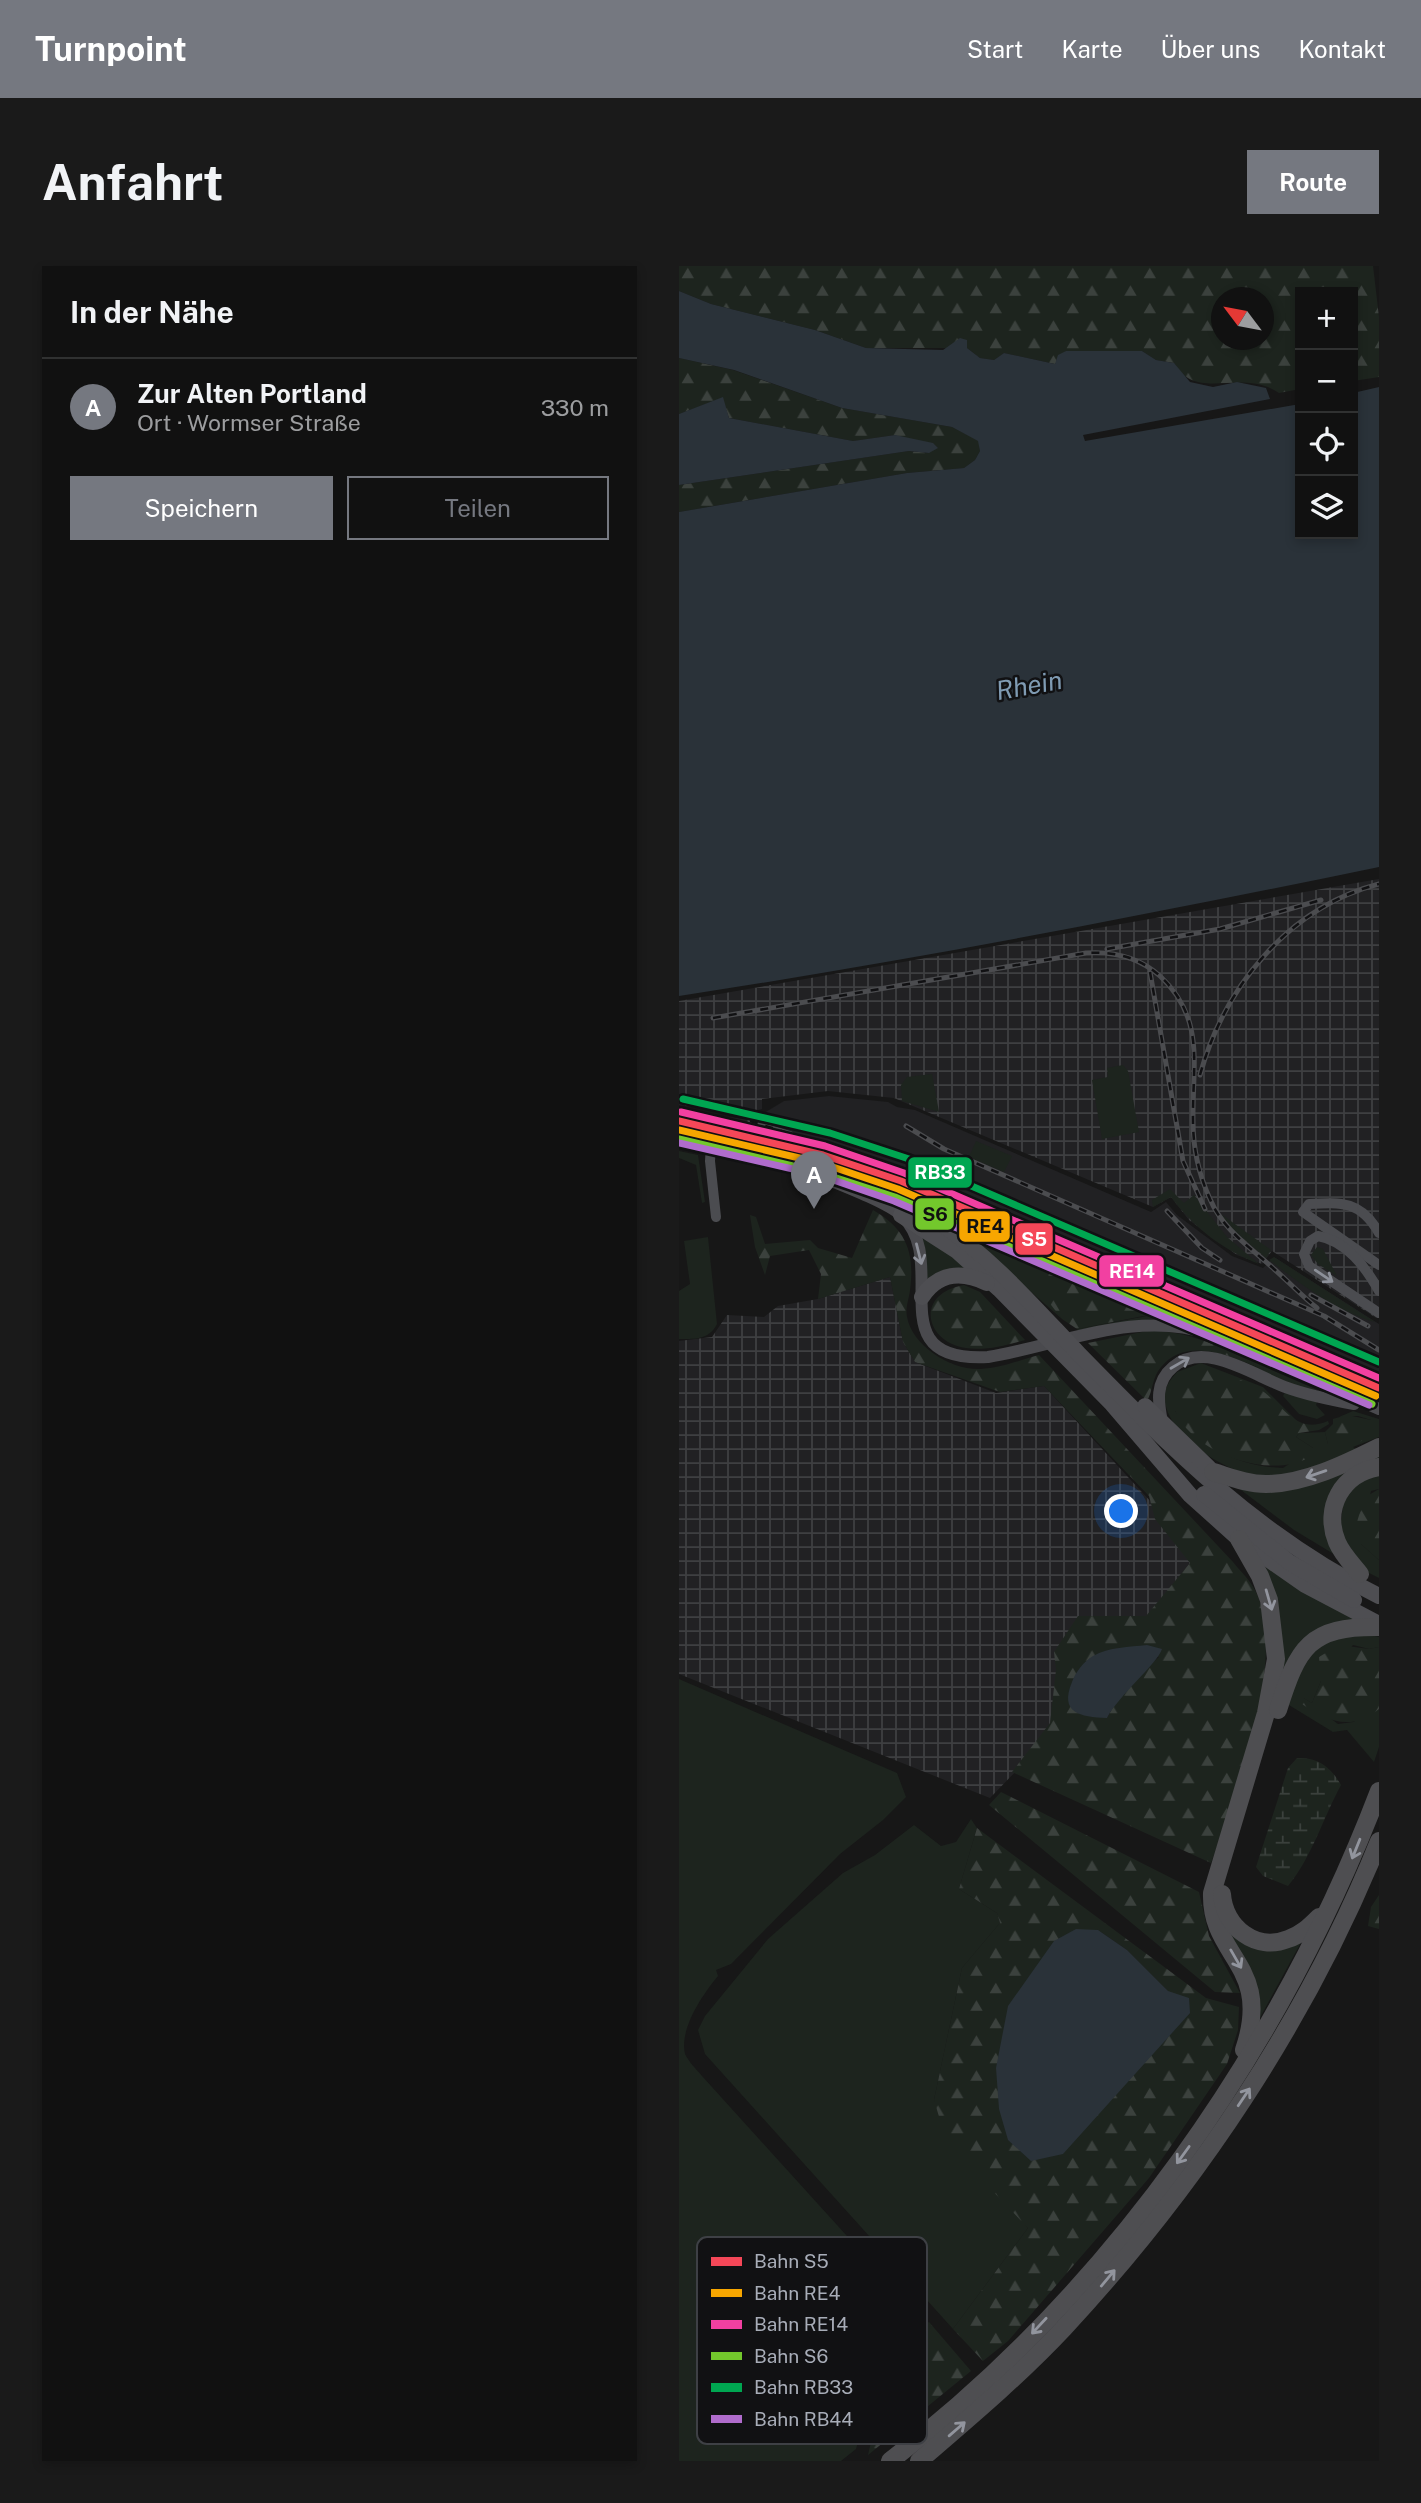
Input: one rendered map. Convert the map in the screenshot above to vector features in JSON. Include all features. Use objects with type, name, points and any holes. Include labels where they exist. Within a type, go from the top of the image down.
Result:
[{"type":"highway","points":[[906,1211],[957,1251],[1048,1331],[1104,1368],[1213,1472],[1283,1530],[1379,1585]]},
{"type":"highway","points":[[940,1223],[979,1254],[1048,1331]]},
{"type":"highway","points":[[922,1297],[935,1282],[953,1275],[970,1276],[999,1289]]},
{"type":"highway","points":[[1069,1347],[1172,1476],[1239,1539],[1305,1586],[1379,1625]]},
{"type":"highway","points":[[1069,1347],[1179,1454],[1244,1512],[1306,1556],[1379,1596]]},
{"type":"highway","points":[[1121,1415],[1195,1486],[1267,1546],[1327,1586],[1379,1612]]},
{"type":"highway","points":[[1213,1472],[1254,1483],[1287,1482],[1315,1474],[1379,1447]]},
{"type":"highway","points":[[1360,1574],[1337,1542],[1333,1509],[1339,1492],[1349,1479],[1379,1467]]},
{"type":"highway","points":[[1234,2078],[1249,2035],[1254,2006],[1249,1983],[1214,1914],[1212,1893],[1271,1696],[1276,1647],[1266,1591],[1239,1539]]},
{"type":"highway","points":[[1329,1907],[1297,1935],[1279,1942],[1262,1942],[1244,1934],[1230,1921],[1223,1903],[1223,1886],[1297,1657],[1308,1643],[1326,1632],[1379,1625]]},
{"type":"highway","points":[[927,2429],[1031,2336],[1131,2223],[1203,2126],[1290,1984],[1329,1907],[1379,1791]]},
{"type":"highway","points":[[919,2461],[1001,2390],[1103,2285],[1174,2197],[1253,2084],[1293,2016],[1351,1907],[1379,1841]]},
{"type":"highway","points":[[1351,1907],[1379,1875]]},
{"type":"highway","points":[[890,2461],[910,2444]]},
{"type":"main road","points":[[679,1138],[793,1165],[940,1223],[969,1227]]},
{"type":"main road","points":[[906,1211],[942,1214],[1376,1408]]},
{"type":"main road","points":[[906,1211],[923,1269],[919,1315],[925,1333],[939,1347],[964,1356],[1006,1354],[1141,1324],[1179,1325],[1210,1334]]},
{"type":"main road","points":[[1162,1422],[1158,1397],[1163,1378],[1177,1363],[1194,1357],[1222,1361],[1315,1396],[1376,1408]]},
{"type":"street","points":[[711,1145],[710,1161],[716,1217]]},
{"type":"street","points":[[1379,1233],[1370,1219],[1342,1202],[1309,1204],[1303,1212],[1379,1265]]},
{"type":"street","points":[[1379,1291],[1359,1260],[1327,1238],[1318,1236],[1307,1245],[1304,1257],[1309,1266],[1379,1313]]},
{"type":"shaded area","points":[[1379,879],[1379,1316],[1376,1318],[1272,1251],[1262,1264],[1237,1255],[1189,1220],[1171,1197],[1153,1207],[894,1098],[828,1091],[762,1099],[762,1109],[742,1114],[679,1105],[679,1001]]},
{"type":"shaded area","points":[[829,1096],[888,1102],[897,1107],[915,1110],[1151,1212],[1166,1202],[1177,1215],[1232,1256],[1263,1268],[1274,1257],[1379,1324],[1379,1395],[888,1184],[764,1145],[679,1127],[679,1110],[743,1119],[764,1113],[784,1101]]},
{"type":"shaded area","points":[[890,1277],[903,1342],[915,1362],[996,1393],[1044,1386],[1212,1568],[990,1798],[679,1674],[679,1341],[712,1337],[727,1315],[764,1317],[778,1306],[818,1299]]},
{"type":"green space","points":[[679,266],[1373,266],[1379,317],[1379,377],[1358,380],[1358,287],[1295,287],[1295,390],[1279,393],[1250,383],[1194,381],[1183,375],[1174,363],[1156,360],[1142,351],[1066,351],[1055,364],[1004,353],[994,360],[980,358],[967,348],[866,348],[815,330],[711,304],[679,291]]},
{"type":"green space","points":[[679,358],[733,370],[842,408],[952,427],[979,441],[980,451],[975,460],[964,468],[907,473],[679,512],[679,485],[909,451],[929,453],[895,435],[853,441],[729,418],[722,398],[679,414]]},
{"type":"green space","points":[[1123,1065],[1128,1071],[1139,1132],[1102,1139],[1092,1080],[1108,1077],[1107,1068]]},
{"type":"green space","points":[[932,1074],[939,1112],[902,1101],[901,1085],[907,1077]]},
{"type":"green space","points":[[976,1141],[1012,1156],[1004,1172],[969,1157]]},
{"type":"green space","points":[[679,1151],[698,1155],[705,1202],[702,1203],[696,1165],[679,1158]]},
{"type":"green space","points":[[1170,1189],[1184,1203],[1194,1195],[1227,1237],[1259,1264],[1210,1237],[1189,1219],[1171,1197],[1153,1207],[1152,1200]]},
{"type":"green space","points":[[873,1210],[893,1225],[906,1243],[911,1264],[907,1317],[910,1328],[925,1347],[946,1361],[970,1369],[996,1367],[1039,1355],[1233,1562],[1254,1588],[1264,1620],[1266,1653],[1262,1690],[1255,1728],[1211,1863],[1012,1772],[1050,1723],[1056,1670],[1054,1652],[1078,1616],[1146,1616],[1190,1563],[1155,1519],[1149,1496],[1044,1386],[1000,1392],[915,1362],[903,1342],[890,1277],[818,1299],[821,1274],[809,1250],[770,1256],[765,1275],[755,1247],[750,1215],[756,1217],[765,1244],[810,1240],[818,1248],[852,1258]],"holes":[[[1116,1648],[1159,1657],[1130,1685],[1107,1718]]]},
{"type":"green space","points":[[1221,1214],[1271,1250],[1266,1258],[1233,1230]]},
{"type":"green space","points":[[958,1228],[1159,1314],[1158,1318],[1079,1331],[1077,1329],[1147,1316],[1045,1296],[1062,1319]]},
{"type":"green space","points":[[919,1232],[968,1269],[927,1282]]},
{"type":"green space","points":[[708,1237],[717,1324],[706,1336],[679,1339],[679,1291],[690,1284],[684,1241]]},
{"type":"green space","points":[[1317,1247],[1323,1249],[1337,1276],[1318,1264],[1311,1255]]},
{"type":"green space","points":[[1274,1257],[1375,1322],[1347,1312],[1321,1297],[1269,1260]]},
{"type":"green space","points":[[1049,1273],[1148,1315],[1077,1329],[1062,1319],[1044,1296]]},
{"type":"green space","points":[[964,1285],[980,1292],[1025,1340],[973,1349],[952,1344],[941,1337],[931,1318],[932,1307],[937,1298],[948,1290]]},
{"type":"green space","points":[[1147,1331],[1164,1331],[1198,1339],[1277,1375],[1217,1353],[1187,1351],[1173,1357],[1161,1367],[1147,1401],[1088,1343]]},
{"type":"green space","points":[[1219,1347],[1320,1391],[1288,1384],[1214,1352],[1268,1371]]},
{"type":"green space","points":[[1201,1363],[1263,1387],[1299,1423],[1287,1416],[1274,1402],[1175,1411],[1209,1444],[1235,1459],[1283,1468],[1313,1448],[1296,1437],[1299,1433],[1325,1432],[1328,1444],[1371,1420],[1358,1416],[1339,1417],[1353,1411],[1379,1419],[1379,1437],[1353,1447],[1358,1450],[1293,1475],[1271,1478],[1239,1471],[1221,1463],[1188,1440],[1167,1410],[1165,1392],[1171,1380],[1177,1372]]},
{"type":"green space","points":[[1211,1369],[1258,1388],[1297,1421],[1316,1424],[1328,1421],[1329,1424],[1319,1430],[1299,1433],[1296,1437],[1313,1448],[1313,1455],[1296,1463],[1276,1466],[1254,1464],[1212,1449],[1194,1436],[1181,1421],[1173,1404],[1188,1382]]},
{"type":"green space","points":[[1285,1392],[1317,1402],[1316,1405],[1325,1415],[1317,1419],[1299,1414],[1283,1396]]},
{"type":"green space","points":[[1347,1415],[1371,1420],[1373,1433],[1358,1442],[1328,1444],[1325,1432],[1333,1424],[1333,1419]]},
{"type":"green space","points":[[1379,1454],[1379,1462],[1341,1482],[1337,1556],[1294,1530],[1237,1487]]},
{"type":"green space","points":[[1379,1471],[1379,1489],[1371,1491],[1361,1544],[1379,1560],[1379,1578],[1365,1571],[1339,1536],[1345,1491]]},
{"type":"green space","points":[[1379,1489],[1379,1560],[1361,1544],[1355,1529],[1364,1498]]},
{"type":"green space","points":[[1261,1562],[1358,1621],[1320,1631],[1305,1642],[1291,1658],[1221,1876],[1220,1902],[1224,1915],[1238,1934],[1260,1946],[1274,1947],[1304,1937],[1256,2025],[1256,2003],[1251,1984],[1226,1933],[1216,1897],[1218,1877],[1272,1705],[1279,1665],[1277,1616]]},
{"type":"green space","points":[[1355,1631],[1379,1637],[1379,1647],[1369,1649],[1353,1645],[1321,1681],[1312,1703],[1303,1698],[1338,1724],[1353,1722],[1379,1709],[1379,1747],[1374,1762],[1347,1730],[1333,1732],[1284,1702],[1305,1651]]},
{"type":"green space","points":[[1339,1645],[1369,1649],[1379,1647],[1379,1709],[1358,1721],[1328,1718],[1299,1702],[1303,1698],[1312,1703],[1321,1681],[1319,1657]]},
{"type":"green space","points":[[679,1679],[897,1773],[906,1797],[883,1820],[840,1854],[731,1964],[716,1970],[718,1976],[694,2012],[684,2044],[688,2060],[848,2237],[697,2237],[697,2444],[857,2444],[856,2449],[841,2461],[679,2461]]},
{"type":"green space","points":[[1297,1758],[1311,1759],[1323,1764],[1341,1785],[1311,1850],[1288,1886],[1263,1876],[1256,1867],[1288,1768]]},
{"type":"green space","points":[[1001,1792],[1199,1892],[1209,1936],[1240,1993],[1215,1992],[989,1805]]},
{"type":"green space","points":[[971,1819],[977,1828],[959,1889],[997,1913],[1000,1923],[962,1968],[934,2100],[1028,2228],[953,2329],[927,2300],[927,2237],[870,2237],[705,2054],[698,2030],[705,2016],[768,1939],[843,1873],[875,1855],[914,1825],[941,1846],[956,1842]]},
{"type":"green space","points":[[977,1828],[1206,1998],[1239,2007],[1238,2030],[1227,2064],[1149,2178],[1008,2341],[983,2361],[953,2329],[1028,2228],[947,2143],[934,2100],[962,1968],[1000,1923],[997,1913],[959,1889]],"holes":[[[1098,1930],[1127,1950],[1168,1991]]]},
{"type":"green space","points":[[1379,1895],[1379,1929],[1368,1926],[1371,1907]]},
{"type":"green space","points":[[929,2322],[971,2371],[927,2407]]},
{"type":"green space","points":[[871,2444],[881,2444],[868,2455]]},
{"type":"water","name":"Rhein","points":[[679,291],[711,304],[815,330],[866,348],[943,350],[960,338],[967,340],[967,348],[980,358],[994,360],[1004,353],[1055,364],[1058,355],[1066,351],[1142,351],[1156,360],[1174,363],[1190,382],[1213,387],[1237,382],[1266,388],[1270,399],[1083,435],[1085,441],[1295,405],[1295,539],[1358,539],[1358,392],[1379,387],[1379,867],[1030,936],[679,996],[679,512],[907,473],[964,468],[975,460],[980,451],[978,441],[952,427],[842,408],[734,370],[679,358]]},
{"type":"water","points":[[723,397],[729,418],[853,441],[895,435],[933,443],[938,448],[929,453],[909,451],[679,485],[679,414]]},
{"type":"water","points":[[1147,1645],[1162,1649],[1107,1718],[1081,1714],[1070,1707],[1068,1701],[1073,1679],[1090,1658],[1112,1649]]},
{"type":"water","points":[[1076,1929],[1098,1930],[1127,1950],[1168,1991],[1189,1998],[1190,2013],[1063,2154],[1031,2161],[1008,2140],[999,2109],[996,2068],[1008,2006],[1054,1941]]},
{"type":"railway","points":[[1200,1075],[1225,1011],[1243,982],[1265,955],[1289,931],[1316,911],[1346,895],[1379,884]]},
{"type":"railway","points":[[1107,949],[1220,929],[1321,900]]},
{"type":"railway","points":[[713,1018],[1086,953],[1116,954],[1144,964],[1175,992],[1190,1026],[1194,1062],[1194,1141],[1197,1161],[1215,1210],[1238,1237],[1317,1308]]},
{"type":"railway","points":[[1150,972],[1183,1161],[1205,1209]]},
{"type":"railway","points":[[750,1121],[791,1134]]},
{"type":"railway","points":[[906,1126],[944,1149],[1324,1316],[1379,1350]]},
{"type":"railway","points":[[1167,1211],[1202,1248],[1220,1260]]},
{"type":"railway","points":[[1311,1295],[1368,1326]]},
{"type":"rail line","name":"RB33","points":[[683,1099],[830,1133],[909,1159],[1379,1362]]},
{"type":"rail line","name":"RE14","points":[[681,1112],[825,1146],[904,1173],[1379,1378]]},
{"type":"rail line","name":"S5","points":[[679,1121],[823,1155],[901,1181],[1379,1388]]},
{"type":"rail line","name":"RE4","points":[[679,1130],[821,1163],[898,1189],[1376,1396]]},
{"type":"rail line","name":"S6","points":[[679,1139],[818,1172],[895,1197],[1372,1404]]},
{"type":"rail line","name":"RB44","points":[[679,1143],[819,1175],[894,1201],[1369,1405]]},
{"type":"place","name":"Zur Alten Portland","points":[[814,1209]]}]
